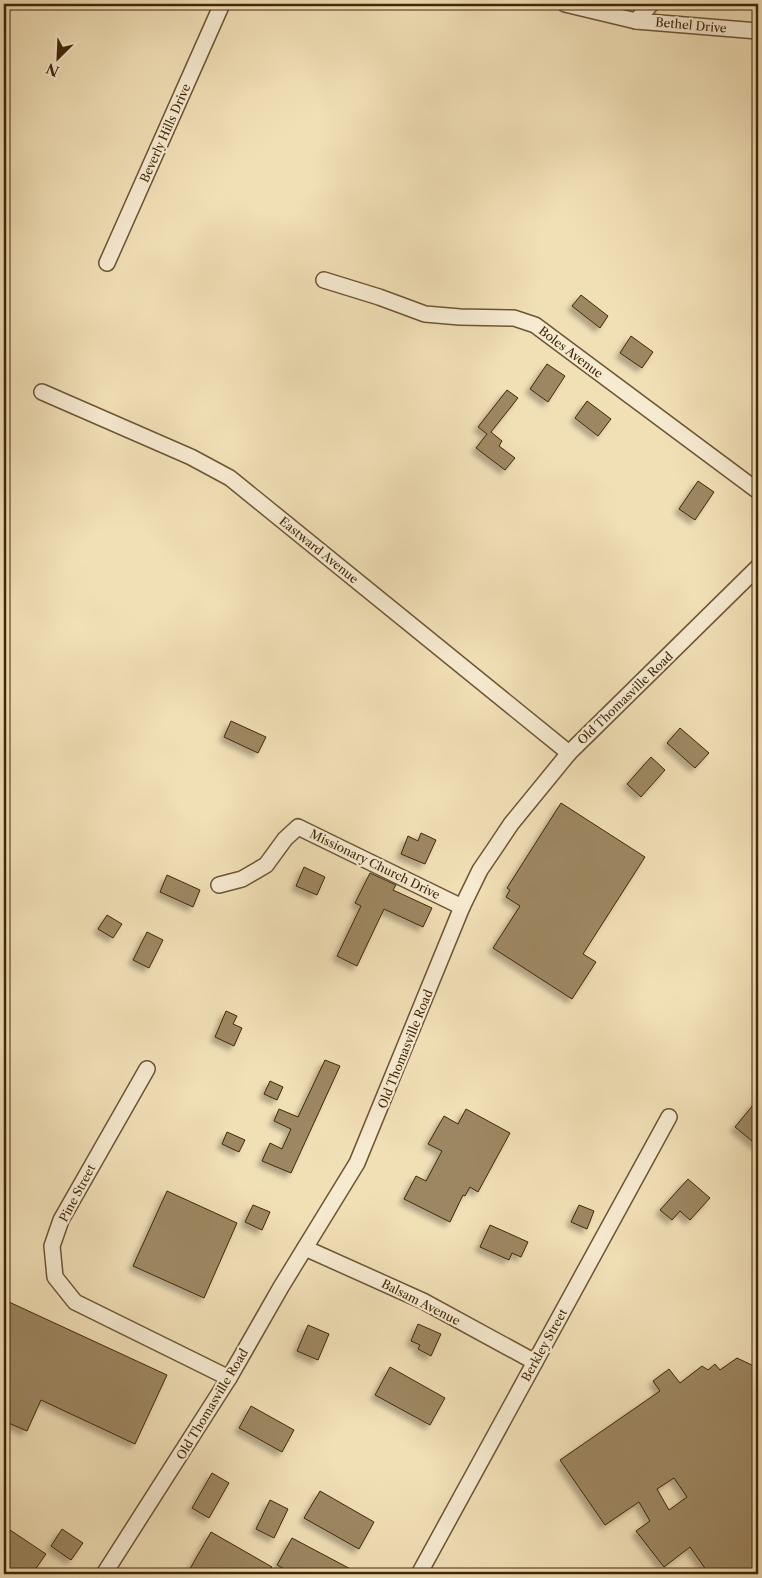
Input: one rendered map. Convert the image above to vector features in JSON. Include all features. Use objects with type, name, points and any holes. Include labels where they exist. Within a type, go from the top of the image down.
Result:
[{"type":"street","name":"Beverly Hills Drive","points":[[107,263],[222,4]]},
{"type":"street","name":"Bethel Drive","points":[[565,4],[636,21],[758,31]]},
{"type":"street","points":[[636,21],[651,4]]},
{"type":"street","name":"Boles Avenue","points":[[324,280],[379,296],[426,314],[514,318],[535,325],[758,491]]},
{"type":"street","name":"Eastward Avenue","points":[[42,392],[191,457],[230,478],[569,753]]},
{"type":"street","name":"Old Thomasville Road","points":[[104,1574],[228,1378],[357,1163],[462,907],[480,870],[494,848],[511,824],[569,753],[758,567]]},
{"type":"street","name":"Missionary Church Drive","points":[[219,885],[242,879],[266,865],[285,838],[298,827],[462,907]]},
{"type":"street","name":"Pine Street","points":[[147,1068],[62,1220],[52,1246],[55,1277],[76,1302],[228,1378]]},
{"type":"street","name":"Berkley Street","points":[[418,1574],[669,1117]]},
{"type":"street","name":"Balsam Avenue","points":[[305,1248],[423,1301],[535,1362]]},
{"type":"building","points":[[581,295],[608,316],[600,328],[572,306]]},
{"type":"building","points":[[631,336],[653,352],[642,368],[620,353]]},
{"type":"building","points":[[547,364],[565,376],[548,402],[530,389]]},
{"type":"building","points":[[507,390],[518,398],[491,432],[502,441],[499,446],[515,458],[505,470],[476,448],[487,434],[478,427]]},
{"type":"building","points":[[587,401],[611,419],[598,436],[575,418]]},
{"type":"building","points":[[698,481],[714,492],[695,520],[679,509]]},
{"type":"building","points":[[231,721],[266,737],[258,753],[224,737]]},
{"type":"building","points":[[680,728],[709,753],[695,768],[667,743]]},
{"type":"building","points":[[651,757],[665,770],[641,797],[627,784]]},
{"type":"building","points":[[561,803],[645,857],[583,954],[596,962],[572,999],[493,948],[520,906],[506,897],[510,890],[507,888]]},
{"type":"building","points":[[421,833],[436,840],[425,864],[401,854],[408,836],[418,841]]},
{"type":"building","points":[[304,867],[325,877],[317,895],[296,886]]},
{"type":"building","points":[[370,873],[396,885],[393,890],[432,908],[423,927],[384,909],[357,966],[337,956],[361,906],[355,903]]},
{"type":"building","points":[[167,875],[200,890],[193,907],[160,892]]},
{"type":"building","points":[[107,915],[122,924],[113,938],[98,929]]},
{"type":"building","points":[[147,932],[163,940],[149,968],[133,960]]},
{"type":"building","points":[[226,1011],[237,1016],[233,1024],[242,1028],[234,1046],[215,1037]]},
{"type":"building","points":[[325,1060],[340,1066],[291,1173],[262,1161],[270,1143],[282,1149],[291,1129],[274,1121],[279,1109],[298,1117]]},
{"type":"building","points":[[270,1081],[283,1087],[277,1100],[264,1094]]},
{"type":"building","points":[[758,1099],[758,1146],[735,1127]]},
{"type":"building","points":[[466,1109],[510,1133],[478,1192],[470,1187],[465,1196],[463,1195],[450,1222],[404,1199],[416,1176],[426,1181],[442,1151],[428,1144],[444,1116],[458,1124]]},
{"type":"building","points":[[227,1132],[245,1140],[239,1152],[222,1144]]},
{"type":"building","points":[[688,1179],[710,1198],[690,1220],[680,1211],[672,1220],[660,1210]]},
{"type":"building","points":[[167,1191],[237,1223],[204,1298],[133,1266]]},
{"type":"building","points":[[253,1205],[270,1212],[262,1230],[245,1222]]},
{"type":"building","points":[[579,1205],[594,1211],[587,1229],[571,1222]]},
{"type":"building","points":[[490,1225],[528,1242],[521,1257],[512,1253],[509,1260],[480,1247]]},
{"type":"building","points":[[9,1302],[167,1375],[135,1444],[41,1400],[27,1431],[4,1421],[4,1313]]},
{"type":"building","points":[[418,1324],[441,1334],[431,1356],[418,1349],[420,1345],[411,1341]]},
{"type":"building","points":[[308,1325],[329,1334],[318,1360],[297,1351]]},
{"type":"building","points":[[737,1358],[758,1368],[758,1566],[746,1574],[709,1574],[690,1547],[664,1567],[636,1531],[650,1521],[639,1502],[605,1525],[560,1460],[660,1391],[653,1381],[669,1369],[680,1383],[702,1366],[708,1370],[715,1364],[720,1370]],"holes":[[[674,1478],[687,1497],[669,1510],[657,1489]]]},
{"type":"building","points":[[390,1367],[445,1398],[430,1425],[375,1395]]},
{"type":"building","points":[[251,1406],[294,1430],[282,1452],[239,1428]]},
{"type":"building","points":[[212,1473],[229,1483],[209,1518],[192,1508]]},
{"type":"building","points":[[320,1491],[374,1522],[359,1549],[304,1518]]},
{"type":"building","points":[[270,1500],[288,1509],[274,1538],[256,1529]]},
{"type":"building","points":[[4,1526],[46,1554],[32,1574],[4,1574]]},
{"type":"building","points":[[62,1529],[83,1543],[71,1560],[51,1546]]},
{"type":"building","points":[[211,1532],[272,1567],[267,1574],[187,1574]]},
{"type":"building","points":[[292,1538],[360,1574],[294,1574],[277,1565]]}]
